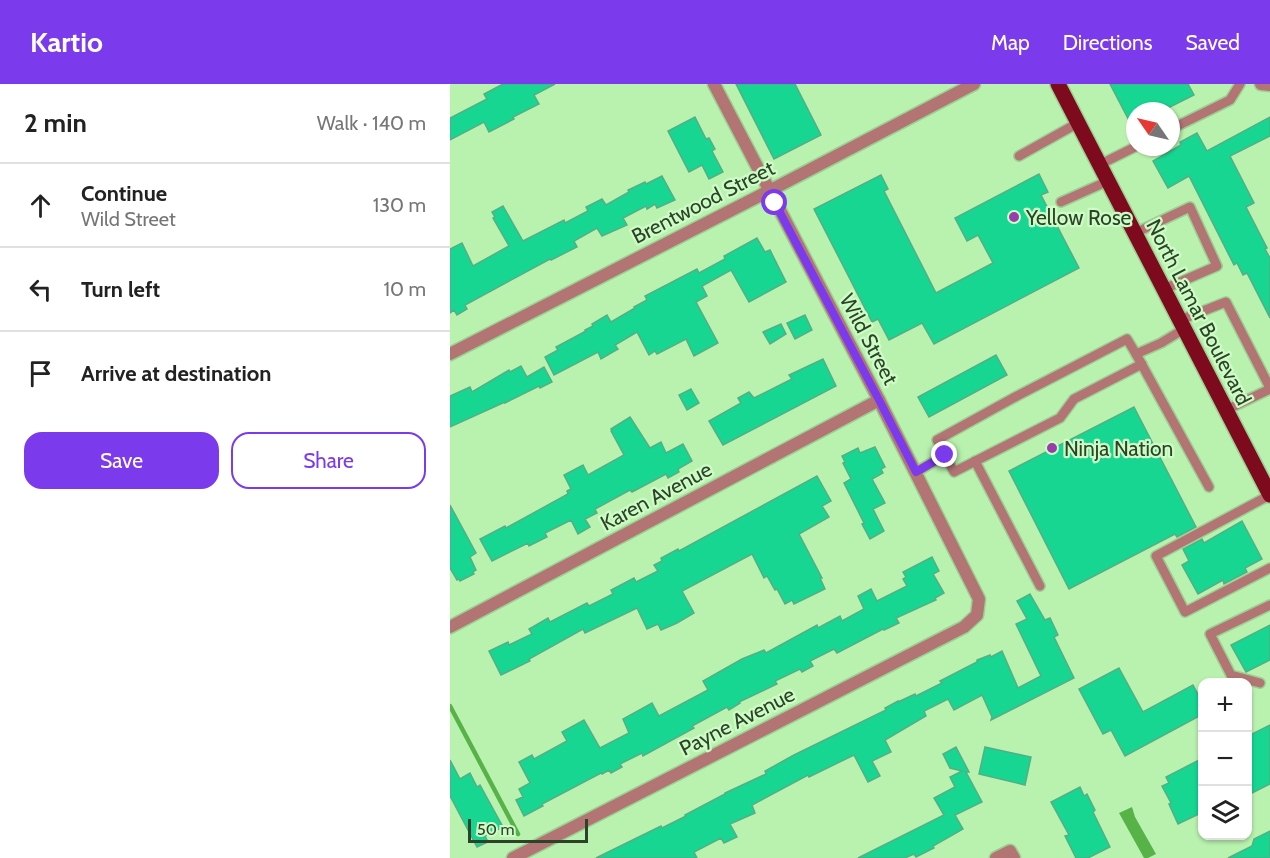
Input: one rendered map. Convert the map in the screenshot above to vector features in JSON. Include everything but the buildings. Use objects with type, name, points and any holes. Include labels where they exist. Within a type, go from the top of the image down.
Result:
[{"type":"main road","name":"North Lamar Boulevard","points":[[1058,84],[1270,495]]},
{"type":"street","name":"Wild Street","points":[[714,84],[879,400],[979,599],[977,615]]},
{"type":"street","points":[[1261,84],[1270,85]]},
{"type":"street","name":"Brentwood Street","points":[[450,354],[769,191],[966,86]]},
{"type":"street","name":"Karen Avenue","points":[[450,627],[879,400]]},
{"type":"street","name":"Payne Avenue","points":[[513,858],[964,627],[977,615]]},
{"type":"street","points":[[996,858],[1012,855]]},
{"type":"lane","points":[[1180,125],[1230,100],[1240,84]]},
{"type":"lane","points":[[1019,156],[1078,123]]},
{"type":"lane","points":[[1100,165],[1126,152]]},
{"type":"lane","points":[[1060,202],[1107,181]]},
{"type":"lane","points":[[1135,233],[1190,207],[1217,266],[1164,289]]},
{"type":"lane","points":[[1136,354],[1161,343],[1182,325],[1226,302],[1270,388],[1226,411]]},
{"type":"lane","points":[[1142,364],[1074,399],[1060,418],[954,472],[937,440],[1127,339],[1142,364],[1209,487]]},
{"type":"lane","points":[[916,472],[945,455]]},
{"type":"lane","points":[[975,461],[1040,586]]},
{"type":"lane","points":[[1270,495],[1156,556],[1185,612],[1270,568]]},
{"type":"lane","points":[[1260,682],[1231,675],[1210,634],[1270,605]]},
{"type":"shaded area","points":[[1132,807],[1135,817],[1156,854],[1148,858],[1144,858],[1119,813]]},
{"type":"waterway","points":[[450,706],[518,834]]},
{"type":"place","name":"Yellow Rose","points":[[1014,217]]},
{"type":"place","name":"Ninja Nation","points":[[1052,448]]},
{"type":"route","points":[[775,203],[916,472],[945,455]]}]
